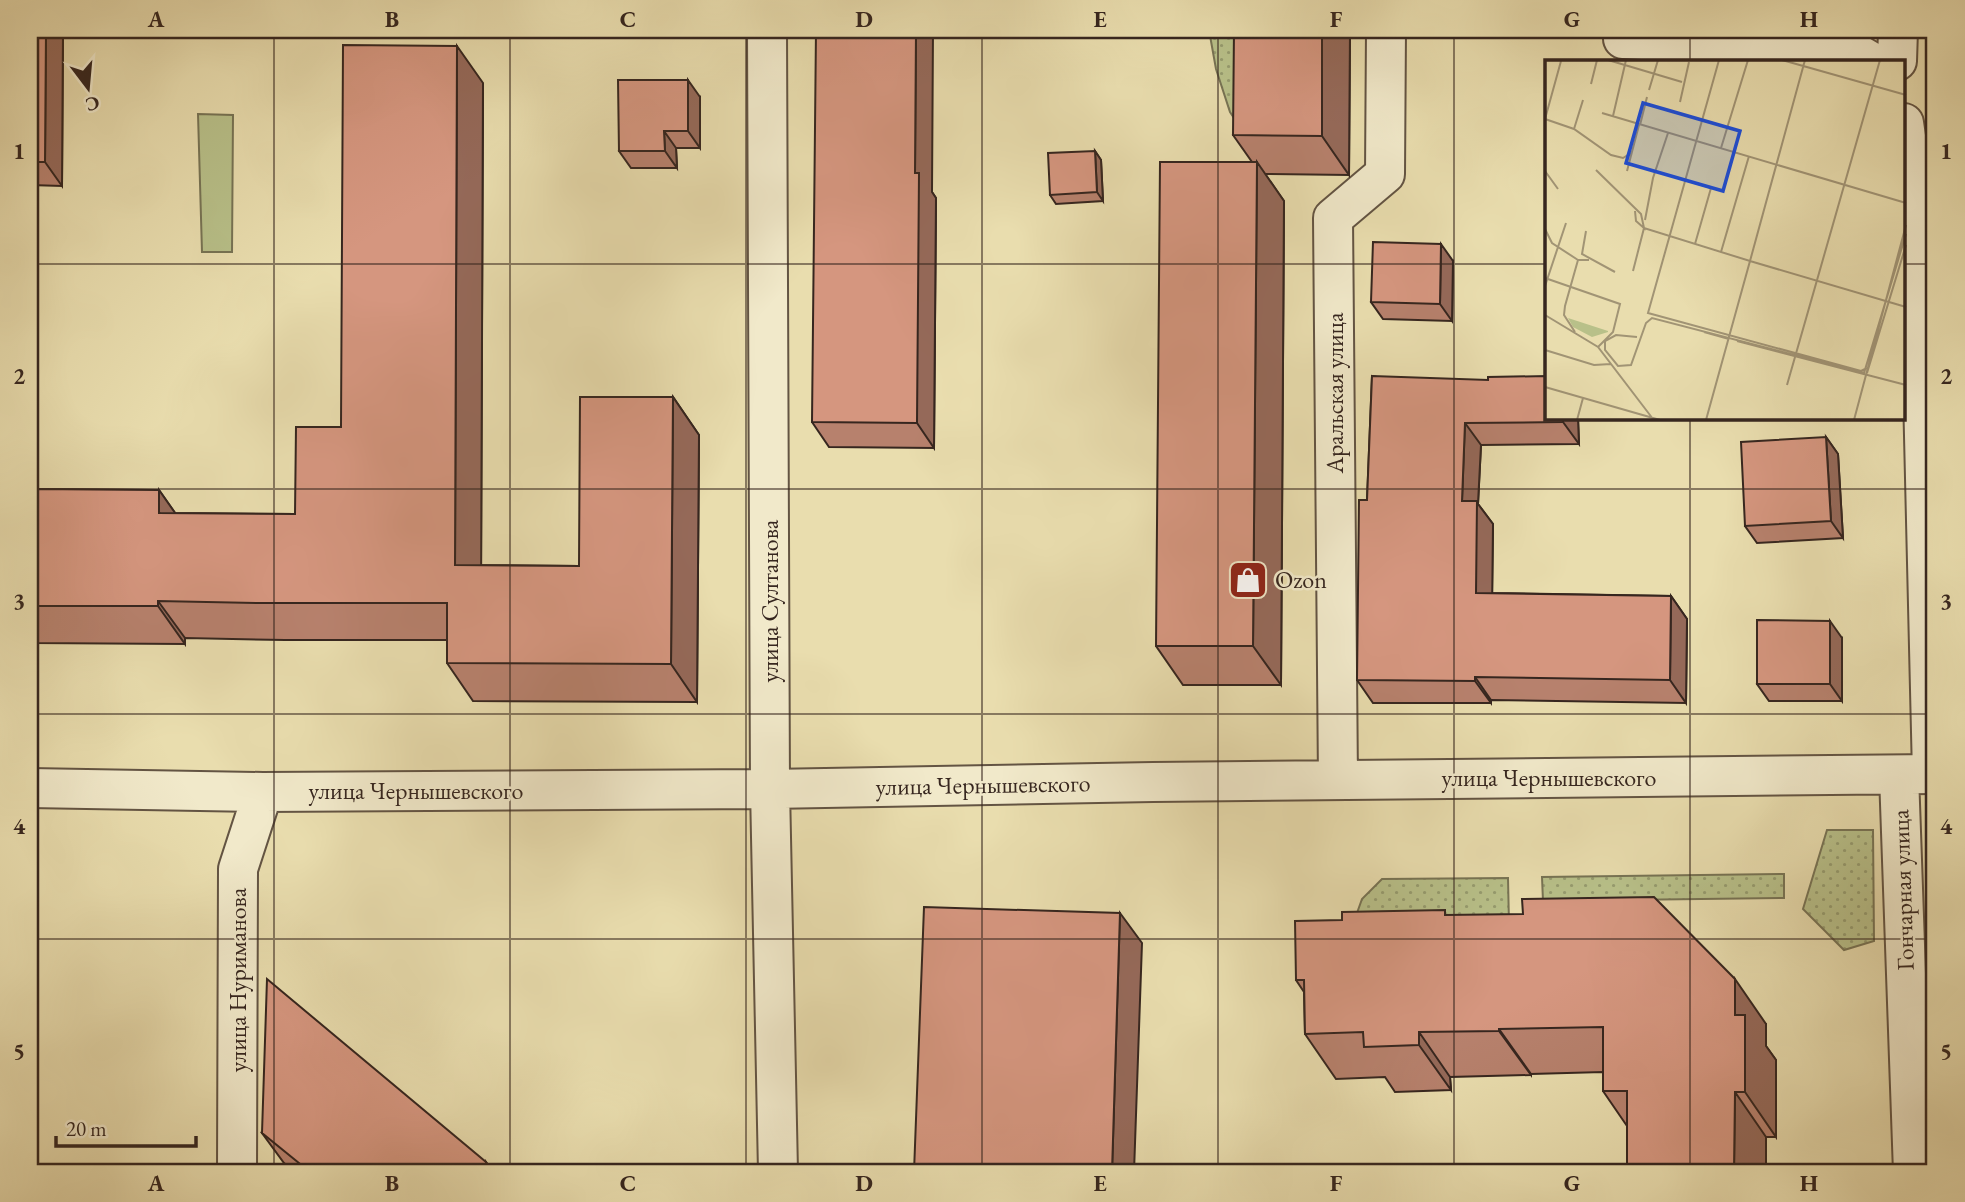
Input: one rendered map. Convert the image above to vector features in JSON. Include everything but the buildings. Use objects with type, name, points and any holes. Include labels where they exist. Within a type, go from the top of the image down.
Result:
[{"type":"street","name":"улица Султанова","points":[[767,30],[771,789],[778,1172]]},
{"type":"street","name":"Аральская улица","points":[[1338,780],[1333,218],[1385,174],[1386,30]]},
{"type":"street","points":[[1897,60],[1898,30]]},
{"type":"street","points":[[1623,38],[1853,51],[1868,60]]},
{"type":"street","name":"Гончарная улица","points":[[1906,136],[1919,224],[1922,774],[1913,1172]]},
{"type":"street","points":[[1919,224],[1935,151]]},
{"type":"street","name":"улица Чернышевского","points":[[30,788],[263,792],[771,789],[1922,774]]},
{"type":"street","name":"улица Нуриманова","points":[[237,1172],[238,869],[263,792]]},
{"type":"green space","points":[[1209,30],[1251,30],[1250,142],[1230,112],[1216,69]]},
{"type":"green space","points":[[198,114],[233,115],[232,252],[202,252]]},
{"type":"green space","points":[[1827,830],[1873,830],[1874,941],[1844,950],[1803,909]]},
{"type":"green space","points":[[1784,874],[1784,898],[1543,901],[1542,877]]},
{"type":"green space","points":[[1508,878],[1509,924],[1352,927],[1362,899],[1382,879]]},
{"type":"place","name":"Ozon","points":[[1248,580]]}]
